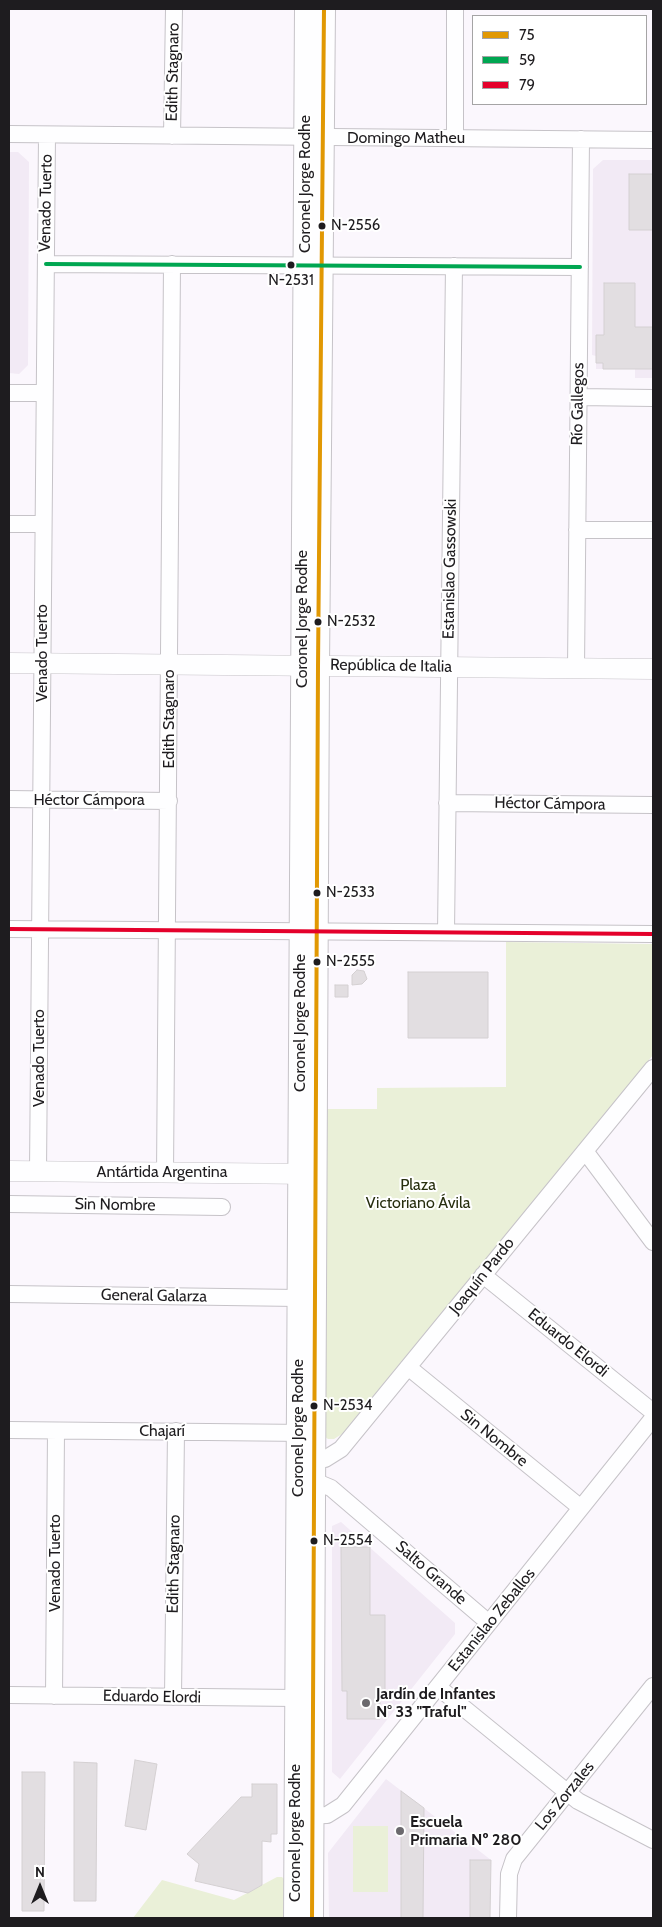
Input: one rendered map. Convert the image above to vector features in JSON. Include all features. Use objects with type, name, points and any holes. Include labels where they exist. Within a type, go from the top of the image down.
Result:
[{"type":"main road","name":"Coronel Jorge Rodhe","points":[[306,9],[314,137]]},
{"type":"main road","name":"Coronel Jorge Rodhe","points":[[295,1918],[304,1816],[314,137],[324,9]]},
{"type":"main road","name":"Coronel Jorge Rodhe","points":[[306,1433],[298,1298],[307,1174]]},
{"type":"main road","name":"Coronel Jorge Rodhe","points":[[306,1483],[296,1698],[312,1918]]},
{"type":"street","name":"Edith Stagnaro","points":[[172,136],[174,9]]},
{"type":"street","points":[[455,9],[455,138]]},
{"type":"street","name":"Domingo Matheu","points":[[9,134],[653,140]]},
{"type":"street","name":"Venado Tuerto","points":[[38,1171],[47,135]]},
{"type":"street","name":"Río Gallegos","points":[[576,668],[581,139]]},
{"type":"street","points":[[46,264],[580,267]]},
{"type":"street","name":"Edith Stagnaro","points":[[165,1172],[172,264]]},
{"type":"street","name":"Estanislao Gassowski","points":[[446,932],[454,266]]},
{"type":"street","points":[[9,393],[44,394]]},
{"type":"street","points":[[578,397],[653,398]]},
{"type":"street","points":[[9,524],[43,524]]},
{"type":"street","points":[[577,530],[653,530]]},
{"type":"street","name":"República de Italia","points":[[9,663],[653,669]]},
{"type":"street","name":"Héctor Cámpora","points":[[9,799],[169,800]]},
{"type":"street","name":"Héctor Cámpora","points":[[447,803],[653,805]]},
{"type":"street","points":[[9,929],[653,934]]},
{"type":"street","name":"Joaquín Pardo","points":[[306,1460],[330,1458],[338,1452],[653,1068]]},
{"type":"street","points":[[585,1151],[653,1242]]},
{"type":"street","name":"Antártida Argentina","points":[[9,1171],[307,1174]]},
{"type":"street","name":"Sin Nombre","points":[[9,1204],[222,1207]]},
{"type":"street","name":"Eduardo Elordi","points":[[483,1275],[653,1412]]},
{"type":"street","name":"General Galarza","points":[[9,1294],[298,1298]]},
{"type":"street","name":"Sin Nombre","points":[[408,1367],[581,1508]]},
{"type":"street","name":"Estanislao Zeballos","points":[[304,1816],[327,1815],[343,1805],[653,1418]]},
{"type":"street","name":"Chajarí","points":[[9,1430],[306,1433]]},
{"type":"street","name":"Venado Tuerto","points":[[54,1696],[56,1430]]},
{"type":"street","name":"Edith Stagnaro","points":[[173,1697],[176,1432]]},
{"type":"street","name":"Salto Grande","points":[[306,1483],[324,1484],[335,1491],[489,1623]]},
{"type":"street","name":"Los Zorzales","points":[[508,1918],[509,1874],[514,1860],[653,1686]]},
{"type":"street","points":[[438,1687],[567,1793],[590,1809],[653,1840]]},
{"type":"street","name":"Eduardo Elordi","points":[[9,1695],[296,1698]]},
{"type":"shaded area","points":[[9,152],[18,152],[29,162],[28,365],[19,374],[9,373]]},
{"type":"shaded area","points":[[603,160],[653,160],[653,378],[635,378],[635,369],[596,369],[596,356],[592,355],[593,169]]},
{"type":"shaded area","name":"Jardín de Infantes N° 33 \"Traful\"","points":[[341,1522],[455,1623],[455,1634],[340,1779],[332,1772],[332,1526]]},
{"type":"shaded area","name":"Escuela Primaria Nº 280","points":[[386,1779],[491,1860],[490,1918],[329,1918],[328,1853]]},
{"type":"green space","name":"Plaza Victoriano Ávila","points":[[506,942],[653,944],[653,1055],[342,1434],[334,1439],[328,1439],[325,1437],[324,1109],[377,1109],[377,1088],[506,1087]]},
{"type":"green space","points":[[353,1826],[388,1826],[388,1892],[353,1892]]},
{"type":"green space","points":[[277,1877],[282,1877],[285,1880],[286,1918],[133,1918],[162,1880],[234,1900]]},
{"type":"building","points":[[629,174],[653,174],[653,230],[629,230]]},
{"type":"building","points":[[604,283],[635,283],[635,327],[653,327],[653,369],[603,369],[603,363],[596,363],[596,335],[604,335]]},
{"type":"building","points":[[357,970],[364,971],[367,979],[362,984],[352,985],[352,975]]},
{"type":"building","points":[[408,972],[488,972],[488,1038],[408,1038]]},
{"type":"building","points":[[335,985],[348,985],[348,997],[335,997]]},
{"type":"building","points":[[341,1547],[370,1547],[370,1615],[385,1615],[385,1691],[380,1691],[380,1719],[347,1719],[347,1691],[342,1691]]},
{"type":"building","points":[[135,1760],[157,1764],[146,1830],[125,1826]]},
{"type":"building","points":[[74,1762],[97,1763],[96,1901],[74,1901]]},
{"type":"building","points":[[22,1772],[45,1772],[44,1911],[22,1911]]},
{"type":"building","points":[[252,1784],[277,1784],[277,1834],[271,1834],[271,1842],[262,1841],[262,1885],[248,1893],[195,1881],[199,1864],[187,1854],[241,1797],[252,1797]]},
{"type":"building","points":[[401,1791],[424,1808],[423,1918],[401,1918]]},
{"type":"building","points":[[470,1860],[491,1860],[490,1918],[470,1918]]},
{"type":"transit line","name":"75","points":[[312,1918],[318,666],[324,9]]},
{"type":"transit line","name":"59","points":[[46,264],[580,267]]},
{"type":"transit line","name":"79","points":[[9,929],[653,934]]},
{"type":"place","name":"N-2556","points":[[322,226]]},
{"type":"place","name":"N-2531","points":[[291,265]]},
{"type":"place","name":"N-2532","points":[[318,622]]},
{"type":"place","name":"N-2533","points":[[317,893]]},
{"type":"place","name":"N-2555","points":[[317,962]]},
{"type":"place","name":"N-2534","points":[[314,1406]]},
{"type":"place","name":"N-2554","points":[[314,1541]]},
{"type":"place","name":"Jardín de Infantes N° 33 \"Traful\"","points":[[366,1703]]},
{"type":"place","name":"Escuela Primaria Nº 280","points":[[400,1831]]}]
